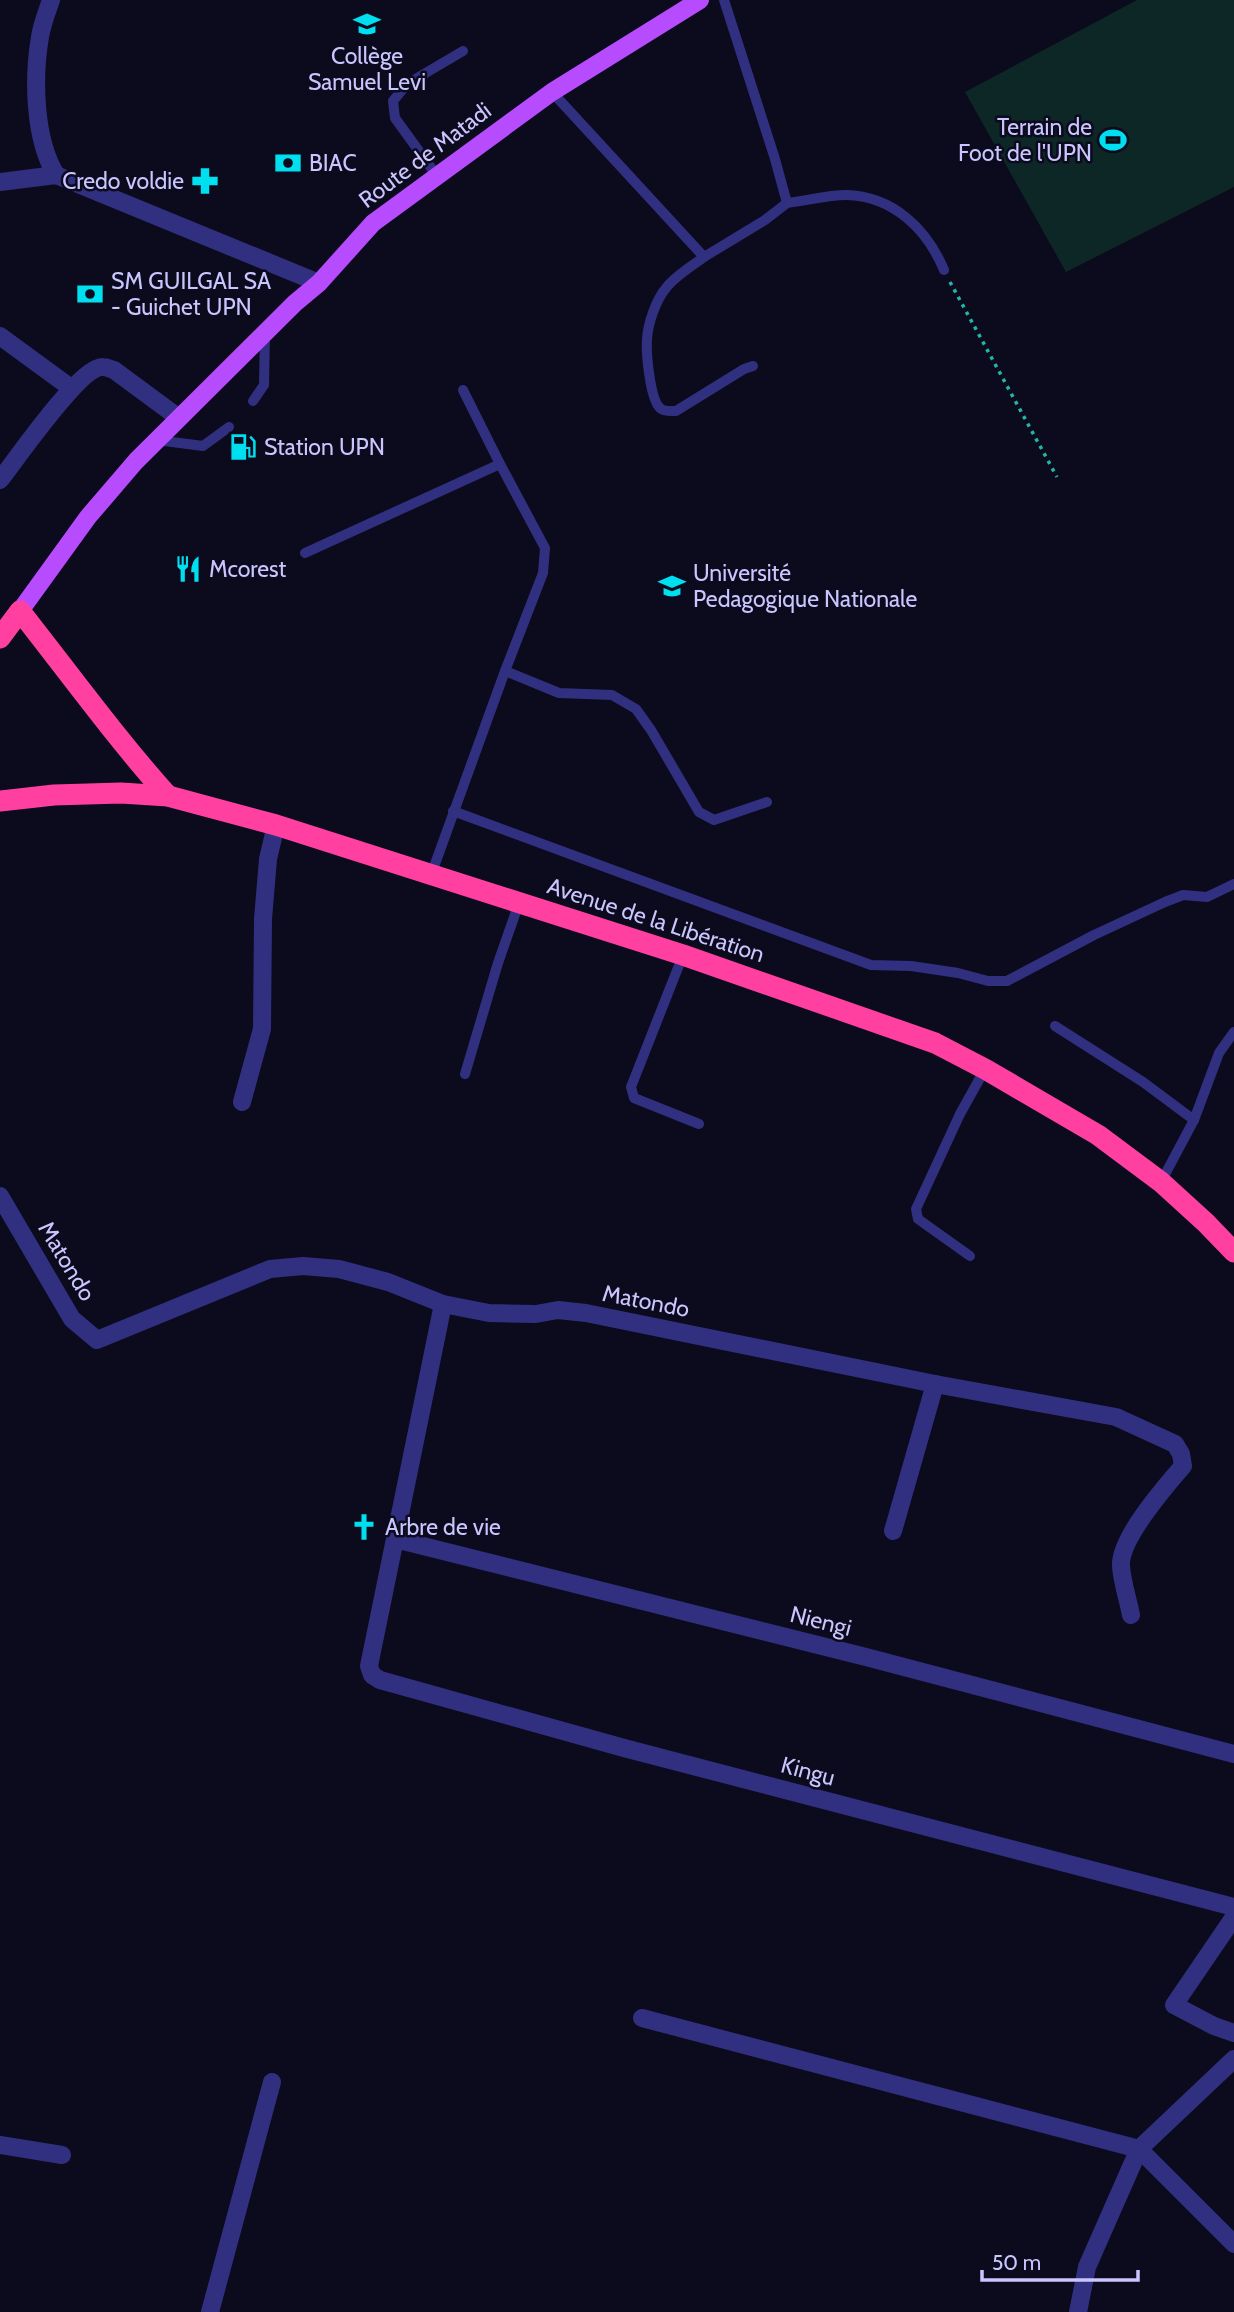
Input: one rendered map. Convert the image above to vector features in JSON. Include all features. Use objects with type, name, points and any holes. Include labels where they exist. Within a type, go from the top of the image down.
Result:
[{"type":"highway","points":[[0,638],[20,611],[96,710],[169,796]]},
{"type":"highway","name":"Avenue de la Libération","points":[[0,801],[121,793],[169,796],[276,825],[519,902],[683,955],[935,1043],[1098,1135],[1161,1182],[1234,1252]]},
{"type":"main road","name":"Route de Matadi","points":[[20,611],[88,517],[136,461],[319,283],[373,223],[552,92],[700,0]]},
{"type":"street","points":[[51,0],[40,35],[36,72],[46,159],[56,175]]},
{"type":"street","points":[[0,183],[56,175],[319,283]]},
{"type":"street","points":[[0,337],[71,387]]},
{"type":"street","points":[[0,480],[71,387],[102,366],[114,370],[179,418]]},
{"type":"street","points":[[242,1102],[262,1028],[263,919],[268,859],[276,825]]},
{"type":"street","name":"Matondo","points":[[0,1196],[72,1319],[97,1340],[270,1269],[303,1266],[339,1269],[388,1282],[443,1304],[489,1313],[536,1314],[558,1310],[586,1314],[935,1384],[1116,1417],[1175,1444],[1183,1465],[1128,1539],[1120,1564],[1131,1615]]},
{"type":"street","points":[[395,1539],[443,1304]]},
{"type":"street","points":[[892,1531],[935,1384]]},
{"type":"street","name":"Kingu","points":[[395,1539],[369,1667],[372,1675],[380,1681],[624,1748],[1234,1907]]},
{"type":"street","name":"Niengi","points":[[395,1539],[866,1657],[1234,1754]]},
{"type":"street","points":[[1234,1917],[1174,2005],[1234,2034]]},
{"type":"street","points":[[642,2018],[1139,2149],[1234,2244]]},
{"type":"street","points":[[1078,2312],[1087,2267],[1139,2149],[1234,2059]]},
{"type":"street","points":[[210,2312],[272,2082]]},
{"type":"street","points":[[0,2145],[62,2155]]},
{"type":"lane","points":[[724,0],[787,203]]},
{"type":"lane","points":[[437,176],[395,118],[393,101],[407,85],[463,51]]},
{"type":"lane","points":[[552,92],[704,257]]},
{"type":"lane","points":[[753,366],[676,411],[667,411],[660,408],[656,400],[649,373],[647,339],[654,311],[666,287],[704,257],[765,220],[787,203],[843,195],[865,197],[896,209],[919,229],[936,253],[944,271]]},
{"type":"lane","points":[[253,401],[264,385],[265,333]]},
{"type":"lane","points":[[431,875],[543,573],[545,548],[499,464],[463,390]]},
{"type":"lane","points":[[157,440],[203,446],[229,427]]},
{"type":"lane","points":[[305,553],[499,464]]},
{"type":"lane","points":[[505,671],[559,693],[612,695],[636,709],[699,812],[715,820],[767,802]]},
{"type":"lane","points":[[453,811],[871,965],[911,966],[988,981],[1007,981],[1094,935],[1183,895],[1207,897],[1234,884]]},
{"type":"lane","points":[[465,1074],[519,902]]},
{"type":"lane","points":[[683,955],[631,1087],[634,1098],[699,1124]]},
{"type":"lane","points":[[1055,1026],[1143,1082],[1194,1120]]},
{"type":"lane","points":[[1161,1182],[1194,1120],[1219,1052],[1234,1032]]},
{"type":"lane","points":[[970,1256],[918,1219],[916,1209],[960,1114],[985,1069]]},
{"type":"path","points":[[944,271],[1056,477]]},
{"type":"green space","name":"Terrain de Foot de l'UPN","points":[[1137,0],[1234,0],[1234,187],[1066,272],[965,92]]},
{"type":"place","name":"Collège Samuel Levi","points":[[367,24]]},
{"type":"place","name":"Terrain de Foot de l'UPN","points":[[1113,140]]},
{"type":"place","name":"BIAC","points":[[288,163]]},
{"type":"place","name":"Credo voldie","points":[[205,181]]},
{"type":"place","name":"SM GUILGAL SA - Guichet UPN","points":[[90,294]]},
{"type":"place","name":"Station UPN","points":[[243,447]]},
{"type":"place","name":"Mcorest","points":[[188,569]]},
{"type":"place","name":"Université Pedagogique Nationale","points":[[672,586]]},
{"type":"place","name":"Arbre de vie","points":[[364,1527]]}]
